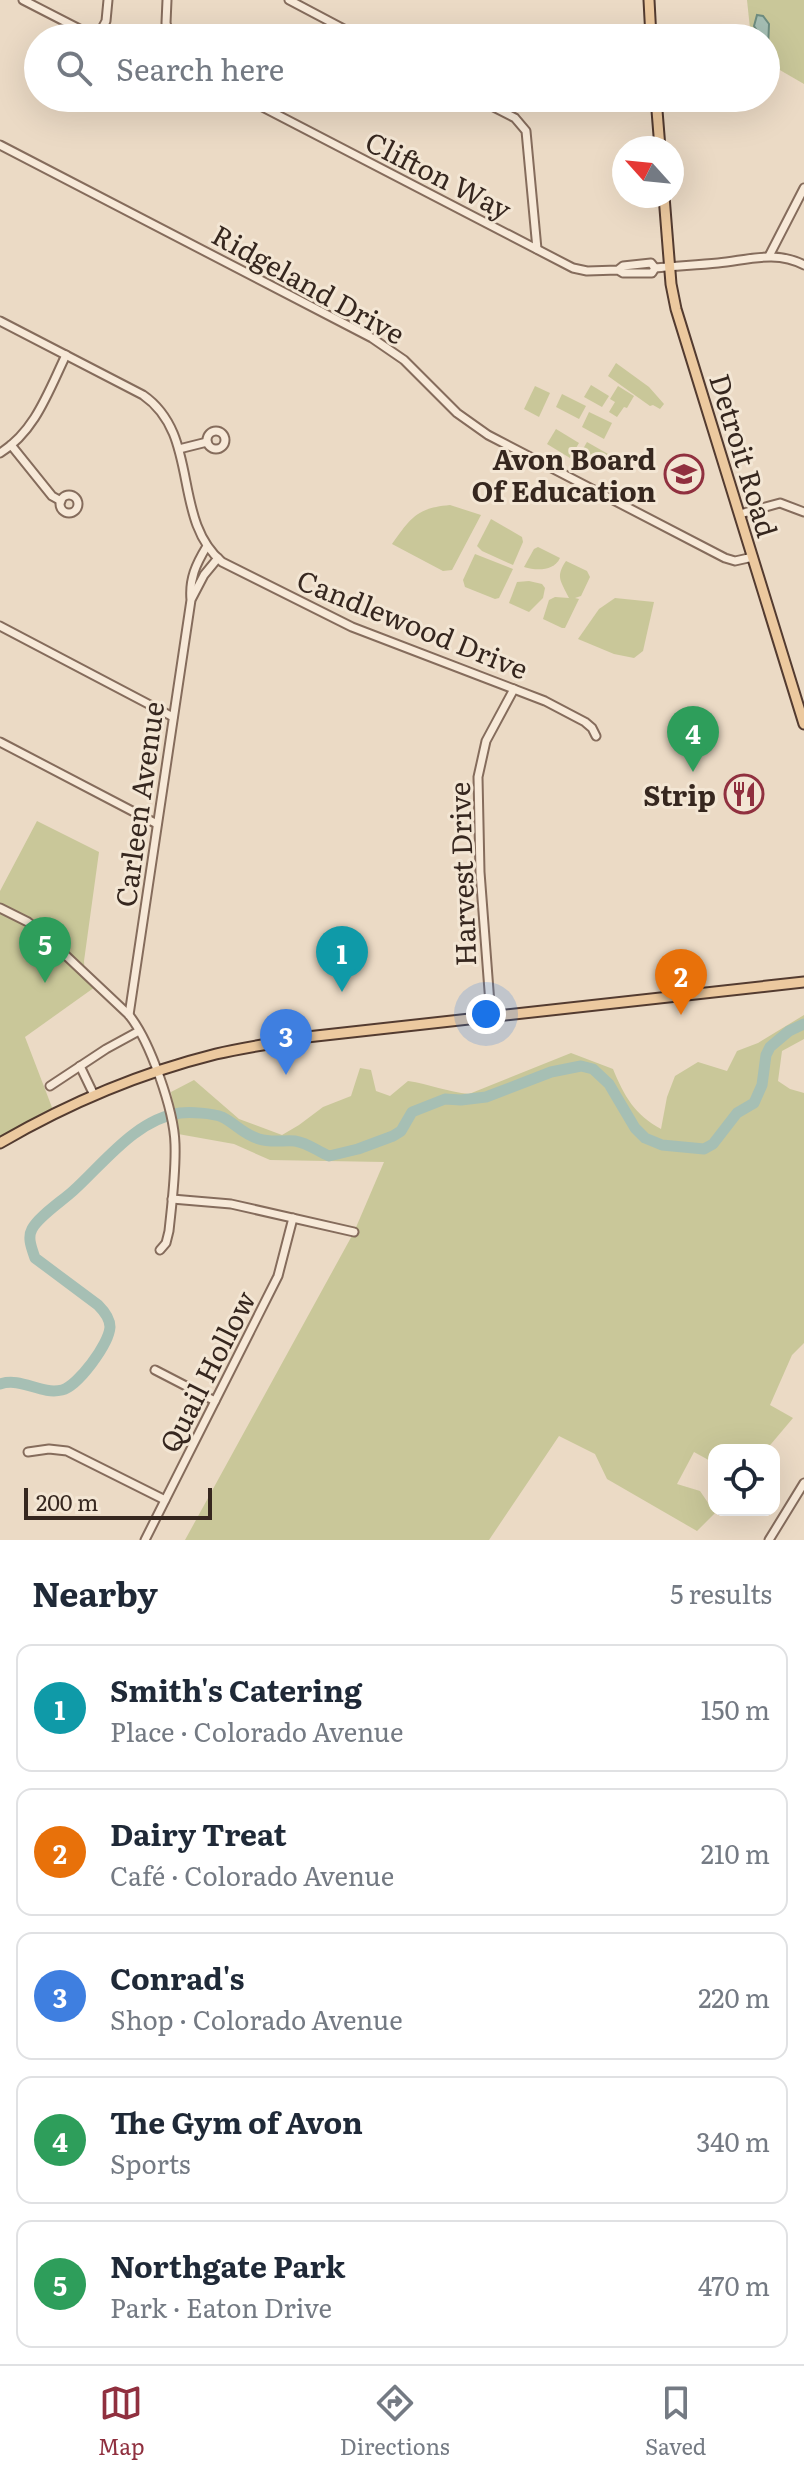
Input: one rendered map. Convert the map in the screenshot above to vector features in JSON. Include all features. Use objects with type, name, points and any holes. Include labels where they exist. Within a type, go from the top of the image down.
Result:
[{"type":"main road","points":[[649,0],[650,24]]},
{"type":"main road","points":[[657,112],[659,136]]},
{"type":"main road","name":"Detroit Road","points":[[665,208],[676,309],[804,724]]},
{"type":"main road","points":[[0,1143],[94,1095],[158,1071],[225,1052],[287,1040],[804,982]]},
{"type":"street","points":[[23,0],[70,24]]},
{"type":"street","points":[[104,24],[108,0]]},
{"type":"street","points":[[166,24],[167,0]]},
{"type":"street","points":[[289,0],[334,24]]},
{"type":"street","name":"Clifton Way","points":[[272,112],[580,270],[652,273],[655,268],[769,256]]},
{"type":"street","points":[[503,112],[515,118],[526,131],[537,249]]},
{"type":"street","name":"Ridgeland Drive","points":[[0,145],[372,338],[404,360],[457,413],[497,439],[725,558],[735,561],[753,557]]},
{"type":"street","points":[[804,188],[769,256],[786,257],[804,265]]},
{"type":"street","name":"Candlewood Drive","points":[[0,321],[152,402],[170,423],[197,527],[218,558],[352,627],[545,701],[585,722],[596,736]]},
{"type":"street","points":[[0,453],[31,423],[66,355]]},
{"type":"street","points":[[179,449],[207,442]]},
{"type":"street","points":[[11,445],[52,496],[61,501]]},
{"type":"street","points":[[740,514],[780,503],[804,512]]},
{"type":"street","name":"Carleen Avenue","points":[[129,1015],[191,600],[192,575],[207,546]]},
{"type":"street","name":"Carleen Avenue","points":[[191,600],[204,575],[218,558]]},
{"type":"street","points":[[0,626],[173,717]]},
{"type":"street","name":"Harvest Drive","points":[[491,1017],[480,872],[478,777],[486,741],[514,689]]},
{"type":"street","points":[[0,742],[157,824]]},
{"type":"street","points":[[0,908],[28,922],[43,934],[129,1015],[158,1071],[173,1125],[175,1148],[169,1235],[160,1250]]},
{"type":"street","points":[[50,1086],[139,1031]]},
{"type":"street","points":[[80,1066],[94,1095]]},
{"type":"street","points":[[172,1199],[228,1203],[354,1232]]},
{"type":"street","name":"Quail Hollow","points":[[145,1540],[280,1272],[293,1218]]},
{"type":"street","points":[[155,1370],[215,1401]]},
{"type":"street","points":[[28,1452],[49,1449],[67,1451],[165,1500]]},
{"type":"street","points":[[769,1540],[804,1483]]},
{"type":"shaded area","points":[[747,0],[804,0],[804,84],[780,70],[780,24],[750,24]]},
{"type":"shaded area","points":[[757,15],[763,16],[769,24],[755,24]]},
{"type":"shaded area","points":[[616,363],[649,387],[664,404],[660,409],[650,406],[608,376]]},
{"type":"shaded area","points":[[591,385],[609,396],[602,407],[584,397]]},
{"type":"shaded area","points":[[535,386],[550,393],[539,417],[524,409]]},
{"type":"shaded area","points":[[618,386],[634,396],[617,417],[609,412],[615,402],[610,399]]},
{"type":"shaded area","points":[[562,394],[586,406],[579,419],[556,407]]},
{"type":"shaded area","points":[[589,412],[612,423],[604,439],[582,427]]},
{"type":"shaded area","points":[[556,429],[579,443],[570,458],[547,444]]},
{"type":"shaded area","points":[[587,442],[608,454],[597,473],[576,461]]},
{"type":"shaded area","points":[[450,505],[481,515],[452,570],[443,571],[392,544],[415,516],[429,509]]},
{"type":"shaded area","points":[[491,519],[522,537],[523,542],[513,565],[477,546]]},
{"type":"shaded area","points":[[538,547],[560,558],[545,569],[524,567]]},
{"type":"shaded area","points":[[475,554],[513,569],[499,598],[465,587],[463,580]]},
{"type":"shaded area","points":[[566,561],[587,571],[590,577],[581,596],[575,598],[579,599],[565,628],[562,628],[543,619],[549,600],[569,598],[560,575]]},
{"type":"shaded area","points":[[517,582],[542,584],[545,588],[543,598],[529,612],[509,603]]},
{"type":"shaded area","points":[[615,598],[654,602],[643,651],[634,658],[614,654],[578,639],[599,609]]},
{"type":"shaded area","points":[[37,821],[99,852],[84,961],[85,978],[95,987],[25,1037],[53,1110],[0,1139],[0,891]]},
{"type":"shaded area","points":[[804,1015],[804,1039],[782,1051],[778,1081],[804,1093],[804,1343],[792,1355],[770,1405],[793,1418],[771,1444],[708,1444],[708,1460],[694,1452],[677,1484],[700,1491],[708,1503],[708,1516],[712,1516],[697,1531],[607,1479],[595,1454],[559,1436],[489,1540],[185,1540],[354,1232],[384,1162],[270,1160],[234,1144],[178,1134],[171,1092],[194,1080],[239,1119],[282,1135],[323,1107],[351,1096],[360,1068],[371,1070],[376,1091],[390,1096],[408,1081],[469,1094],[571,1053],[613,1069],[631,1104],[644,1118],[661,1129],[675,1076],[698,1062],[727,1071],[737,1051],[758,1043]]},
{"type":"waterway","points":[[0,1384],[8,1382],[62,1390],[76,1381],[99,1353],[110,1327],[106,1315],[98,1305],[35,1258],[30,1244],[31,1232],[39,1219],[121,1144],[164,1117],[180,1113],[218,1116],[253,1137],[300,1142],[329,1156],[393,1136],[401,1131],[412,1112],[445,1099],[486,1097],[551,1072],[581,1066],[593,1069],[609,1084],[635,1128],[645,1138],[662,1145],[704,1149],[713,1144],[737,1113],[754,1103],[762,1085],[770,1047],[789,1031],[804,1024]]},
{"type":"place","name":"Avon Board Of Education","points":[[684,474]]},
{"type":"place","name":"The Gym of Avon","points":[[693,772]]},
{"type":"place","name":"Strip","points":[[744,794]]},
{"type":"place","name":"Northgate Park","points":[[45,983]]},
{"type":"place","name":"Smith's Catering","points":[[342,992]]},
{"type":"place","name":"Dairy Treat","points":[[681,1015]]},
{"type":"place","name":"Conrad's","points":[[286,1075]]}]
